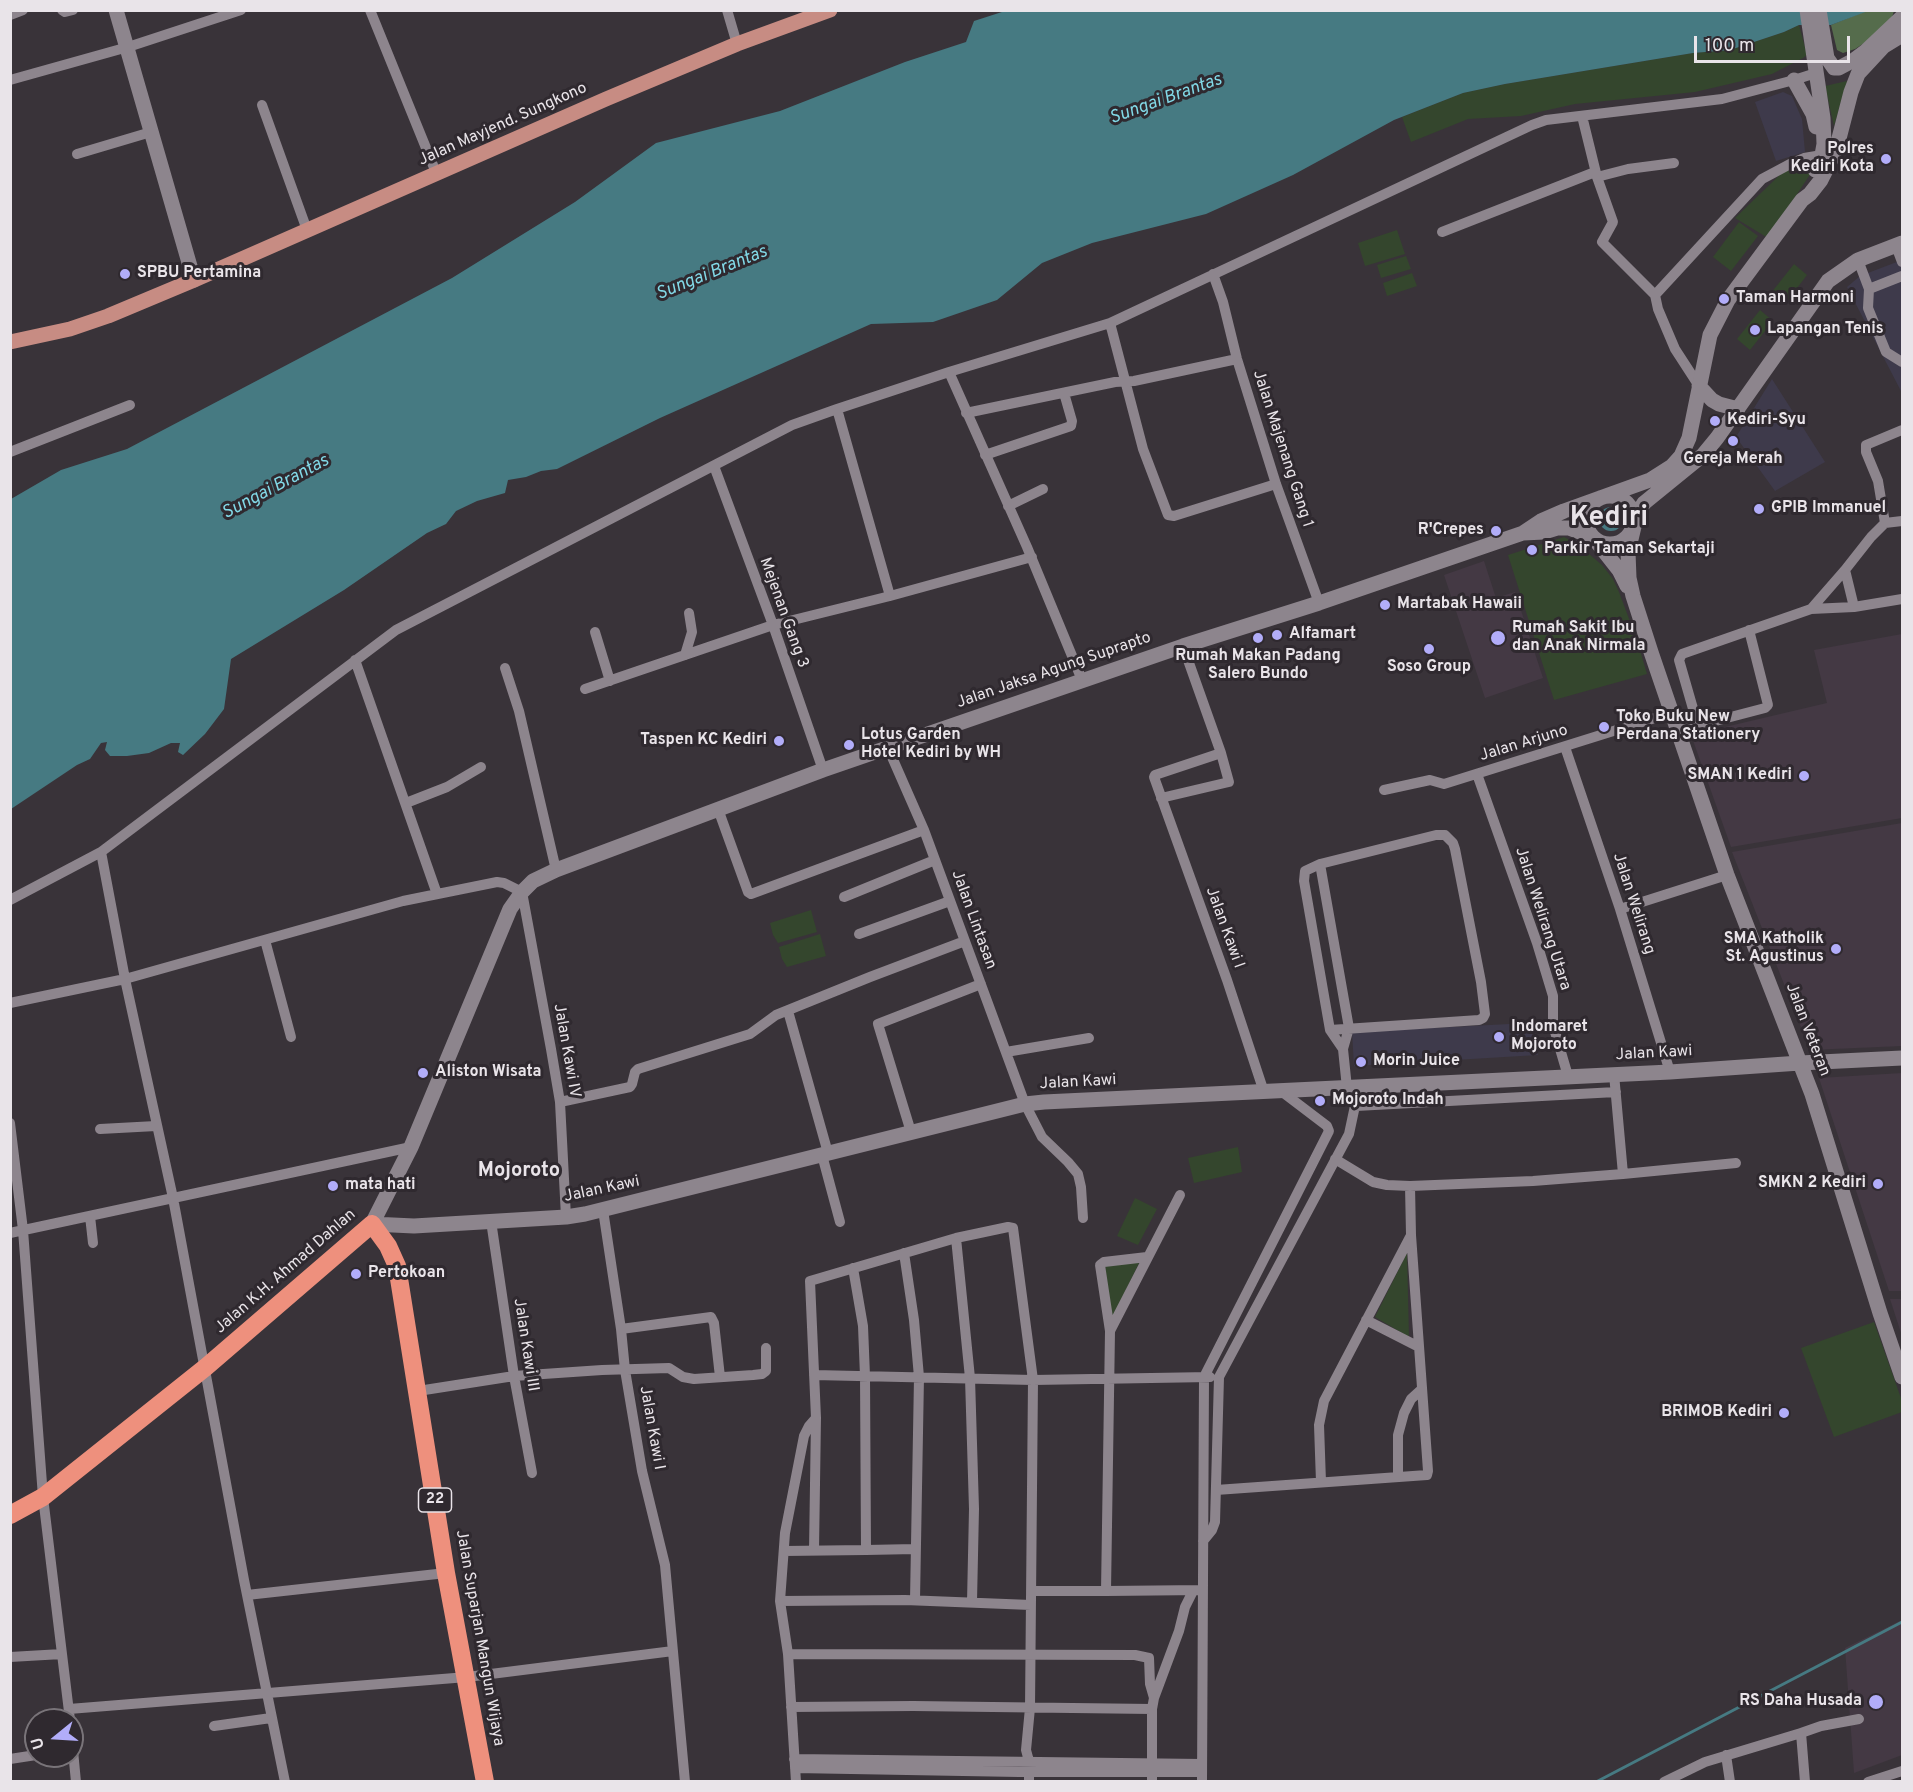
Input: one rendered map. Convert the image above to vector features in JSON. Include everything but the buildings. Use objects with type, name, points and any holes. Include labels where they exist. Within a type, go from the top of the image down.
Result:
[{"type":"highway","name":"Jalan K.H. Ahmad Dahlan","points":[[10,1515],[43,1497],[206,1367],[372,1224]]},
{"type":"highway","name":"Jalan Suparjan Mangun Wijaya","points":[[372,1224],[388,1246],[397,1266],[446,1573],[485,1782]]},
{"type":"main road","points":[[116,10],[194,280]]},
{"type":"main road","name":"Jalan Mayjend. Sungkono","points":[[10,342],[70,329],[108,316],[437,175],[606,99],[737,44],[830,10]]},
{"type":"main road","points":[[1807,10],[1819,52],[1831,65],[1839,68],[1866,51],[1902,17]]},
{"type":"main road","points":[[1802,200],[1823,149],[1823,118],[1816,73],[1819,52],[1819,10]]},
{"type":"main road","points":[[1523,532],[1540,521],[1650,480],[1672,466],[1681,456],[1689,438],[1710,335],[1728,300],[1802,200],[1821,180],[1836,150],[1858,74],[1884,46],[1902,35]]},
{"type":"main road","points":[[1794,80],[1813,114],[1823,149]]},
{"type":"main road","points":[[1523,532],[1544,532],[1557,528],[1569,528],[1604,543],[1617,543],[1628,536],[1644,503],[1702,455],[1738,409],[1828,281],[1858,260],[1899,244]]},
{"type":"main road","points":[[1700,386],[1712,400],[1738,409]]},
{"type":"main road","points":[[1614,496],[1626,502],[1633,512],[1628,552],[1629,578],[1633,596],[1618,570],[1587,527],[1587,515],[1592,504],[1602,497],[1614,496]]},
{"type":"main road","name":"Jalan Jaksa Agung Suprapto","points":[[600,854],[823,770],[1082,680],[1319,603],[1523,532]]},
{"type":"main road","name":"Jalan Veteran","points":[[1633,596],[1671,713],[1687,728],[1726,875],[1812,1094],[1902,1377]]},
{"type":"main road","name":"Jalan K.H. Ahmad Dahlan","points":[[372,1224],[411,1147],[510,909],[533,880],[600,854]]},
{"type":"main road","name":"Jalan Kawi","points":[[372,1224],[414,1226],[566,1217],[603,1210],[1025,1104],[1670,1072],[1902,1058]]},
{"type":"street","points":[[10,15],[23,10]]},
{"type":"street","points":[[62,10],[65,12],[73,10]]},
{"type":"street","points":[[10,81],[128,47],[241,10]]},
{"type":"street","points":[[370,10],[437,175]]},
{"type":"street","points":[[727,10],[737,44]]},
{"type":"street","points":[[10,900],[101,852],[396,630],[792,425],[949,372],[1110,323],[1215,280],[1546,120],[1722,99],[1816,73]]},
{"type":"street","points":[[262,105],[307,230]]},
{"type":"street","points":[[1582,116],[1596,175],[1613,222],[1602,242],[1655,295],[1658,309],[1675,349],[1700,386]]},
{"type":"street","points":[[77,153],[152,132]]},
{"type":"street","points":[[1655,295],[1762,179],[1768,174],[1823,149]]},
{"type":"street","points":[[1442,231],[1596,175],[1674,163]]},
{"type":"street","points":[[1899,244],[1902,262]]},
{"type":"street","points":[[1858,260],[1869,289],[1868,308],[1886,352],[1902,362]]},
{"type":"street","points":[[1869,289],[1902,276]]},
{"type":"street","name":"Jalan Majenang Gang 1","points":[[1215,280],[1276,484],[1319,603]]},
{"type":"street","points":[[1110,323],[1143,449],[1168,515],[1174,516],[1276,484]]},
{"type":"street","points":[[966,413],[1237,359]]},
{"type":"street","points":[[949,372],[1032,557],[1082,680]]},
{"type":"street","points":[[985,455],[1071,426],[1072,421],[1064,393]]},
{"type":"street","points":[[10,452],[130,405]]},
{"type":"street","points":[[837,409],[890,596]]},
{"type":"street","points":[[1885,524],[1878,481],[1866,452],[1866,445],[1902,430]]},
{"type":"street","name":"Mejenan Gang 3","points":[[714,466],[823,770]]},
{"type":"street","points":[[1008,506],[1044,489]]},
{"type":"street","points":[[1811,609],[1871,537],[1885,524],[1902,521]]},
{"type":"street","points":[[585,689],[772,625],[890,596],[1032,557]]},
{"type":"street","points":[[1845,570],[1854,607]]},
{"type":"street","points":[[1749,630],[1768,705],[1765,708],[1687,728],[1680,655],[1749,630],[1811,609],[1854,607],[1902,599]]},
{"type":"street","points":[[685,655],[692,632],[689,613]]},
{"type":"street","points":[[595,632],[610,681]]},
{"type":"street","points":[[1161,798],[1229,782],[1183,646]]},
{"type":"street","points":[[355,660],[437,894]]},
{"type":"street","points":[[505,668],[519,711],[556,870]]},
{"type":"street","name":"Jalan Arjuno","points":[[1384,790],[1430,780],[1444,784],[1671,713]]},
{"type":"street","name":"Jalan Welirang","points":[[1565,747],[1620,909],[1670,1072]]},
{"type":"street","name":"Jalan Lintasan","points":[[888,748],[924,831],[1025,1104],[1042,1137],[1078,1174],[1083,1218]]},
{"type":"street","name":"Jalan Kawi I","points":[[1221,753],[1154,776],[1227,980],[1264,1092]]},
{"type":"street","points":[[406,803],[447,787],[481,767]]},
{"type":"street","name":"Jalan Welirang Utara","points":[[1477,774],[1553,996],[1553,1025],[1568,1076]]},
{"type":"street","points":[[718,809],[748,892],[751,894],[924,831]]},
{"type":"street","points":[[1203,1541],[1215,1522],[1219,1377],[1349,1134],[1356,1106],[1343,1049],[1330,1030],[1304,881],[1305,871],[1320,864],[1436,834],[1445,836],[1453,843],[1455,849],[1477,954],[1485,1014],[1483,1018],[1330,1030]]},
{"type":"street","points":[[101,852],[125,979],[173,1198],[247,1595],[285,1782]]},
{"type":"street","points":[[844,897],[935,860]]},
{"type":"street","points":[[1320,864],[1349,1028],[1343,1049]]},
{"type":"street","points":[[1620,909],[1726,875]]},
{"type":"street","points":[[10,1004],[125,979],[403,901],[496,882],[504,883],[522,892]]},
{"type":"street","name":"Jalan Kawi IV","points":[[522,892],[560,1102],[566,1217]]},
{"type":"street","points":[[859,934],[950,901]]},
{"type":"street","points":[[265,940],[291,1037]]},
{"type":"street","points":[[560,1102],[630,1087],[634,1072],[638,1069],[750,1034],[770,1018],[965,941]]},
{"type":"street","points":[[911,1132],[878,1024],[981,984]]},
{"type":"street","points":[[788,1011],[840,1222]]},
{"type":"street","points":[[1006,1052],[1089,1038]]},
{"type":"street","points":[[1614,1074],[1623,1174]]},
{"type":"street","points":[[795,1763],[1202,1772],[1198,1590],[1203,1541],[1204,1377],[1303,1185],[1328,1135],[1329,1128],[1281,1091]]},
{"type":"street","points":[[1356,1106],[1616,1092]]},
{"type":"street","points":[[10,1123],[23,1230],[43,1497],[68,1708]]},
{"type":"street","points":[[100,1129],[156,1126]]},
{"type":"street","points":[[10,1233],[411,1147]]},
{"type":"street","points":[[1335,1159],[1373,1182],[1410,1186],[1533,1181],[1736,1163]]},
{"type":"street","points":[[1303,1185],[1317,1192]]},
{"type":"street","points":[[1216,1490],[1426,1475],[1428,1471],[1411,1235],[1410,1186]]},
{"type":"street","points":[[1110,1331],[1180,1195]]},
{"type":"street","name":"Jalan Kawi I","points":[[603,1210],[625,1370],[642,1471],[665,1565],[685,1782]]},
{"type":"street","points":[[90,1216],[93,1243]]},
{"type":"street","name":"Jalan Kawi III","points":[[491,1221],[514,1376],[532,1473]]},
{"type":"street","points":[[814,1550],[816,1418],[809,1282],[957,1238],[1008,1227],[1013,1228],[1033,1380],[1030,1708],[1024,1768]]},
{"type":"street","points":[[1321,1482],[1319,1425],[1324,1401],[1411,1235]]},
{"type":"street","points":[[957,1238],[970,1378],[974,1509],[972,1602]]},
{"type":"street","points":[[904,1253],[914,1320],[919,1377],[915,1600]]},
{"type":"street","points":[[1106,1591],[1110,1331],[1100,1265],[1104,1262],[1147,1257]]},
{"type":"street","points":[[853,1268],[862,1326],[865,1376],[866,1550]]},
{"type":"street","points":[[621,1329],[711,1317],[714,1323],[720,1377]]},
{"type":"street","points":[[1366,1320],[1419,1347]]},
{"type":"street","points":[[418,1391],[514,1376],[669,1368],[683,1377],[694,1379],[753,1376],[765,1373],[767,1369],[766,1348]]},
{"type":"street","points":[[814,1375],[1033,1380],[1219,1377]]},
{"type":"street","points":[[1398,1477],[1398,1435],[1404,1413],[1411,1400],[1422,1389]]},
{"type":"street","points":[[796,1782],[788,1654],[780,1601],[785,1533],[804,1436],[816,1418]]},
{"type":"street","points":[[784,1551],[915,1549]]},
{"type":"street","points":[[247,1595],[446,1573]]},
{"type":"street","points":[[1031,1591],[1198,1590]]},
{"type":"street","points":[[1153,1704],[1179,1631],[1185,1607],[1198,1590]]},
{"type":"street","points":[[780,1601],[915,1600],[1031,1605]]},
{"type":"street","points":[[84,1713],[266,1693],[467,1677],[673,1651]]},
{"type":"street","points":[[10,1657],[62,1654]]},
{"type":"street","points":[[788,1654],[1135,1654],[1146,1656],[1150,1662],[1153,1704],[1152,1772]]},
{"type":"street","points":[[791,1707],[1030,1708],[1153,1704]]},
{"type":"street","points":[[214,1726],[272,1718]]},
{"type":"street","points":[[1664,1782],[1705,1762],[1726,1755],[1821,1726],[1859,1719]]},
{"type":"street","points":[[1801,1733],[1805,1782]]},
{"type":"street","points":[[1726,1755],[1730,1782]]},
{"type":"street","points":[[1868,1782],[1902,1772]]},
{"type":"shaded area","points":[[1783,92],[1792,96],[1802,119],[1805,152],[1776,161],[1755,102]]},
{"type":"shaded area","points":[[1902,260],[1902,393],[1847,287],[1860,276]]},
{"type":"shaded area","points":[[1772,379],[1825,462],[1775,491],[1736,437]]},
{"type":"shaded area","name":"Rumah Sakit Ibu dan Anak Nirmala","points":[[1484,561],[1496,598],[1515,592],[1543,678],[1485,698],[1444,575]]},
{"type":"shaded area","name":"SMAN 1 Kediri","points":[[1902,634],[1902,818],[1731,847],[1691,735],[1827,703],[1814,650]]},
{"type":"shaded area","name":"SMA Katholik St. Agustinus","points":[[1902,823],[1902,1046],[1810,1050],[1732,852]]},
{"type":"shaded area","points":[[1529,1023],[1538,1055],[1354,1066],[1352,1032]]},
{"type":"shaded area","name":"SMKN 2 Kediri","points":[[1902,1073],[1902,1291],[1889,1291],[1819,1078]]},
{"type":"shaded area","points":[[1890,1299],[1902,1299],[1902,1336]]},
{"type":"shaded area","name":"RS Daha Husada","points":[[1902,1620],[1902,1755],[1854,1773],[1845,1648]]},
{"type":"green space","points":[[1866,11],[1894,11],[1892,17],[1875,36],[1855,49],[1843,53],[1837,50],[1831,25]]},
{"type":"green space","points":[[1799,25],[1807,55],[1803,58],[1772,74],[1695,92],[1575,104],[1521,116],[1468,119],[1411,142],[1402,117],[1463,93],[1693,53],[1730,50]]},
{"type":"green space","points":[[1847,81],[1834,126],[1825,86]]},
{"type":"green space","points":[[1809,153],[1813,170],[1768,238],[1735,218],[1790,165]]},
{"type":"green space","points":[[1739,222],[1758,236],[1731,271],[1713,257]]},
{"type":"green space","points":[[1397,230],[1405,254],[1365,266],[1358,243]]},
{"type":"green space","points":[[1406,256],[1411,269],[1381,278],[1377,265]]},
{"type":"green space","name":"Lapangan Tenis","points":[[1794,264],[1807,275],[1785,304],[1771,293]]},
{"type":"green space","points":[[1412,273],[1417,286],[1387,296],[1383,283]]},
{"type":"green space","name":"Lapangan Tenis","points":[[1760,310],[1773,321],[1750,350],[1737,339]]},
{"type":"green space","points":[[1564,537],[1576,543],[1602,565],[1613,579],[1637,640],[1647,674],[1554,700],[1508,555]]},
{"type":"green space","points":[[811,910],[817,932],[778,943],[770,923]]},
{"type":"green space","points":[[820,934],[826,956],[787,967],[779,947]]},
{"type":"green space","points":[[1238,1147],[1242,1172],[1194,1183],[1188,1158]]},
{"type":"green space","points":[[1135,1198],[1157,1209],[1138,1245],[1117,1236]]},
{"type":"green space","points":[[1407,1253],[1409,1337],[1375,1317]]},
{"type":"green space","points":[[1140,1261],[1112,1319],[1105,1265]]},
{"type":"green space","points":[[1874,1322],[1902,1401],[1902,1412],[1834,1437],[1801,1348]]},
{"type":"water","name":"Sungai Brantas","points":[[1005,11],[1868,11],[1831,25],[1799,25],[1730,50],[1693,53],[1463,93],[1394,120],[1293,175],[1206,214],[1092,243],[1042,263],[997,300],[933,322],[871,324],[660,418],[557,469],[508,480],[505,493],[477,501],[456,511],[446,524],[427,533],[344,590],[231,659],[224,709],[205,734],[183,755],[178,752],[180,743],[171,743],[149,753],[110,756],[105,750],[107,742],[101,743],[90,759],[77,765],[11,809],[11,499],[61,470],[127,449],[452,278],[575,202],[656,143],[780,111],[905,62],[966,42],[974,21]]},
{"type":"water","points":[[1611,507],[1619,511],[1623,519],[1619,527],[1611,531],[1603,527],[1599,519],[1603,511]]},
{"type":"waterway","points":[[1596,1782],[1902,1622]]},
{"type":"place","name":"Polres Kediri Kota","points":[[1886,159]]},
{"type":"place","name":"SPBU Pertamina","points":[[125,274]]},
{"type":"place","name":"Taman Harmoni","points":[[1724,299]]},
{"type":"place","name":"Lapangan Tenis","points":[[1755,330]]},
{"type":"place","name":"Kediri-Syu","points":[[1715,421]]},
{"type":"place","name":"Gereja Merah","points":[[1733,441]]},
{"type":"place","name":"GPIB Immanuel","points":[[1759,509]]},
{"type":"place","name":"R'Crepes","points":[[1496,531]]},
{"type":"place","name":"Parkir Taman Sekartaji","points":[[1532,550]]},
{"type":"place","name":"Martabak Hawaii","points":[[1385,605]]},
{"type":"place","name":"Alfamart","points":[[1277,635]]},
{"type":"place","name":"Rumah Makan Padang Salero Bundo","points":[[1258,638]]},
{"type":"place","name":"Rumah Sakit Ibu dan Anak Nirmala","points":[[1498,638]]},
{"type":"place","name":"Soso Group","points":[[1429,649]]},
{"type":"place","name":"Toko Buku New Perdana Stationery","points":[[1604,727]]},
{"type":"place","name":"Taspen KC Kediri","points":[[779,741]]},
{"type":"place","name":"Lotus Garden Hotel Kediri by WH","points":[[849,745]]},
{"type":"place","name":"SMAN 1 Kediri","points":[[1804,776]]},
{"type":"place","name":"SMA Katholik St. Agustinus","points":[[1836,949]]},
{"type":"place","name":"Indomaret Mojoroto","points":[[1499,1037]]},
{"type":"place","name":"Morin Juice","points":[[1361,1062]]},
{"type":"place","name":"Aliston Wisata","points":[[423,1073]]},
{"type":"place","name":"Mojoroto Indah","points":[[1320,1101]]},
{"type":"place","name":"SMKN 2 Kediri","points":[[1878,1184]]},
{"type":"place","name":"mata hati","points":[[333,1186]]},
{"type":"place","name":"Pertokoan","points":[[356,1274]]},
{"type":"place","name":"BRIMOB Kediri","points":[[1784,1413]]},
{"type":"place","name":"RS Daha Husada","points":[[1876,1702]]},
{"type":"district","name":"Kediri","points":[[1609,519]]},
{"type":"district","name":"Mojoroto","points":[[519,1172]]}]
